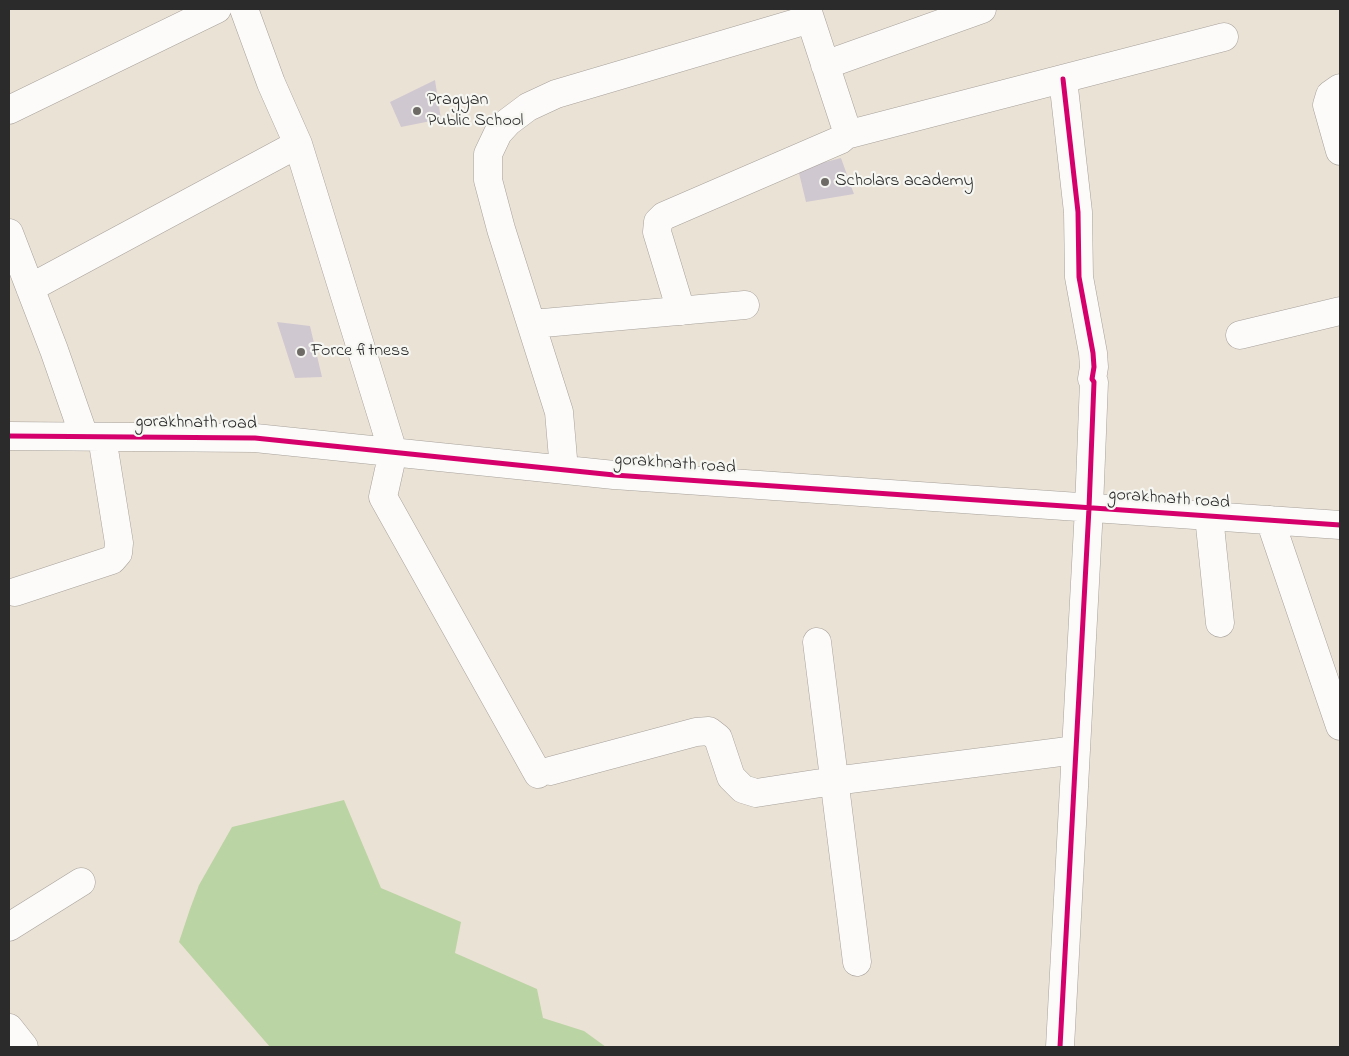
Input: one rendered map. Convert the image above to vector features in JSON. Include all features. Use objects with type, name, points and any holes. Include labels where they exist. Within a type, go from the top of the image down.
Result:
[{"type":"street","points":[[9,110],[217,9]]},
{"type":"street","points":[[244,9],[298,144],[393,452],[383,497],[544,772],[696,732],[709,731],[718,738],[731,777],[742,789],[756,793],[834,781],[1076,750]]},
{"type":"street","points":[[825,65],[982,9]]},
{"type":"street","points":[[564,470],[559,412],[501,229],[488,180],[488,154],[498,133],[528,106],[556,94],[809,14],[846,128],[846,135]]},
{"type":"street","points":[[681,311],[657,232],[658,222],[664,216],[840,140],[846,135],[1224,37]]},
{"type":"street","points":[[1060,1047],[1094,382],[1092,379],[1094,367],[1093,353],[1079,276],[1078,212],[1063,79]]},
{"type":"street","points":[[1340,88],[1330,95],[1328,105],[1340,151]]},
{"type":"street","points":[[30,288],[298,144]]},
{"type":"street","points":[[9,233],[54,350],[93,437],[119,543],[118,554],[112,560],[15,592]]},
{"type":"street","points":[[532,324],[745,305]]},
{"type":"street","points":[[1240,335],[1340,310]]},
{"type":"street","name":"gorakhnath road","points":[[9,436],[255,438],[614,475],[1340,525]]},
{"type":"street","points":[[1209,516],[1220,623]]},
{"type":"street","points":[[1270,520],[1340,726]]},
{"type":"street","points":[[817,642],[857,962]]},
{"type":"street","points":[[9,927],[81,882]]},
{"type":"street","points":[[9,1028],[24,1047]]},
{"type":"green space","points":[[344,800],[381,888],[461,922],[455,953],[537,989],[543,1018],[584,1031],[606,1047],[270,1047],[179,942],[199,885],[232,827]]},
{"type":"building","name":"Pragyan Public School","points":[[435,80],[441,119],[401,127],[390,102]]},
{"type":"building","name":"Scholars academy","points":[[841,158],[854,194],[806,202],[798,169]]},
{"type":"building","name":"Force fitness","points":[[277,322],[310,326],[322,377],[295,378]]},
{"type":"cycle path","points":[[1060,1047],[1094,382],[1092,379],[1094,367],[1093,353],[1079,277],[1078,212],[1063,79]]},
{"type":"cycle path","points":[[9,436],[255,438],[614,475],[1340,525]]},
{"type":"place","name":"Pragyan Public School","points":[[417,111]]},
{"type":"place","name":"Scholars academy","points":[[825,182]]},
{"type":"place","name":"Force fitness","points":[[301,352]]}]
